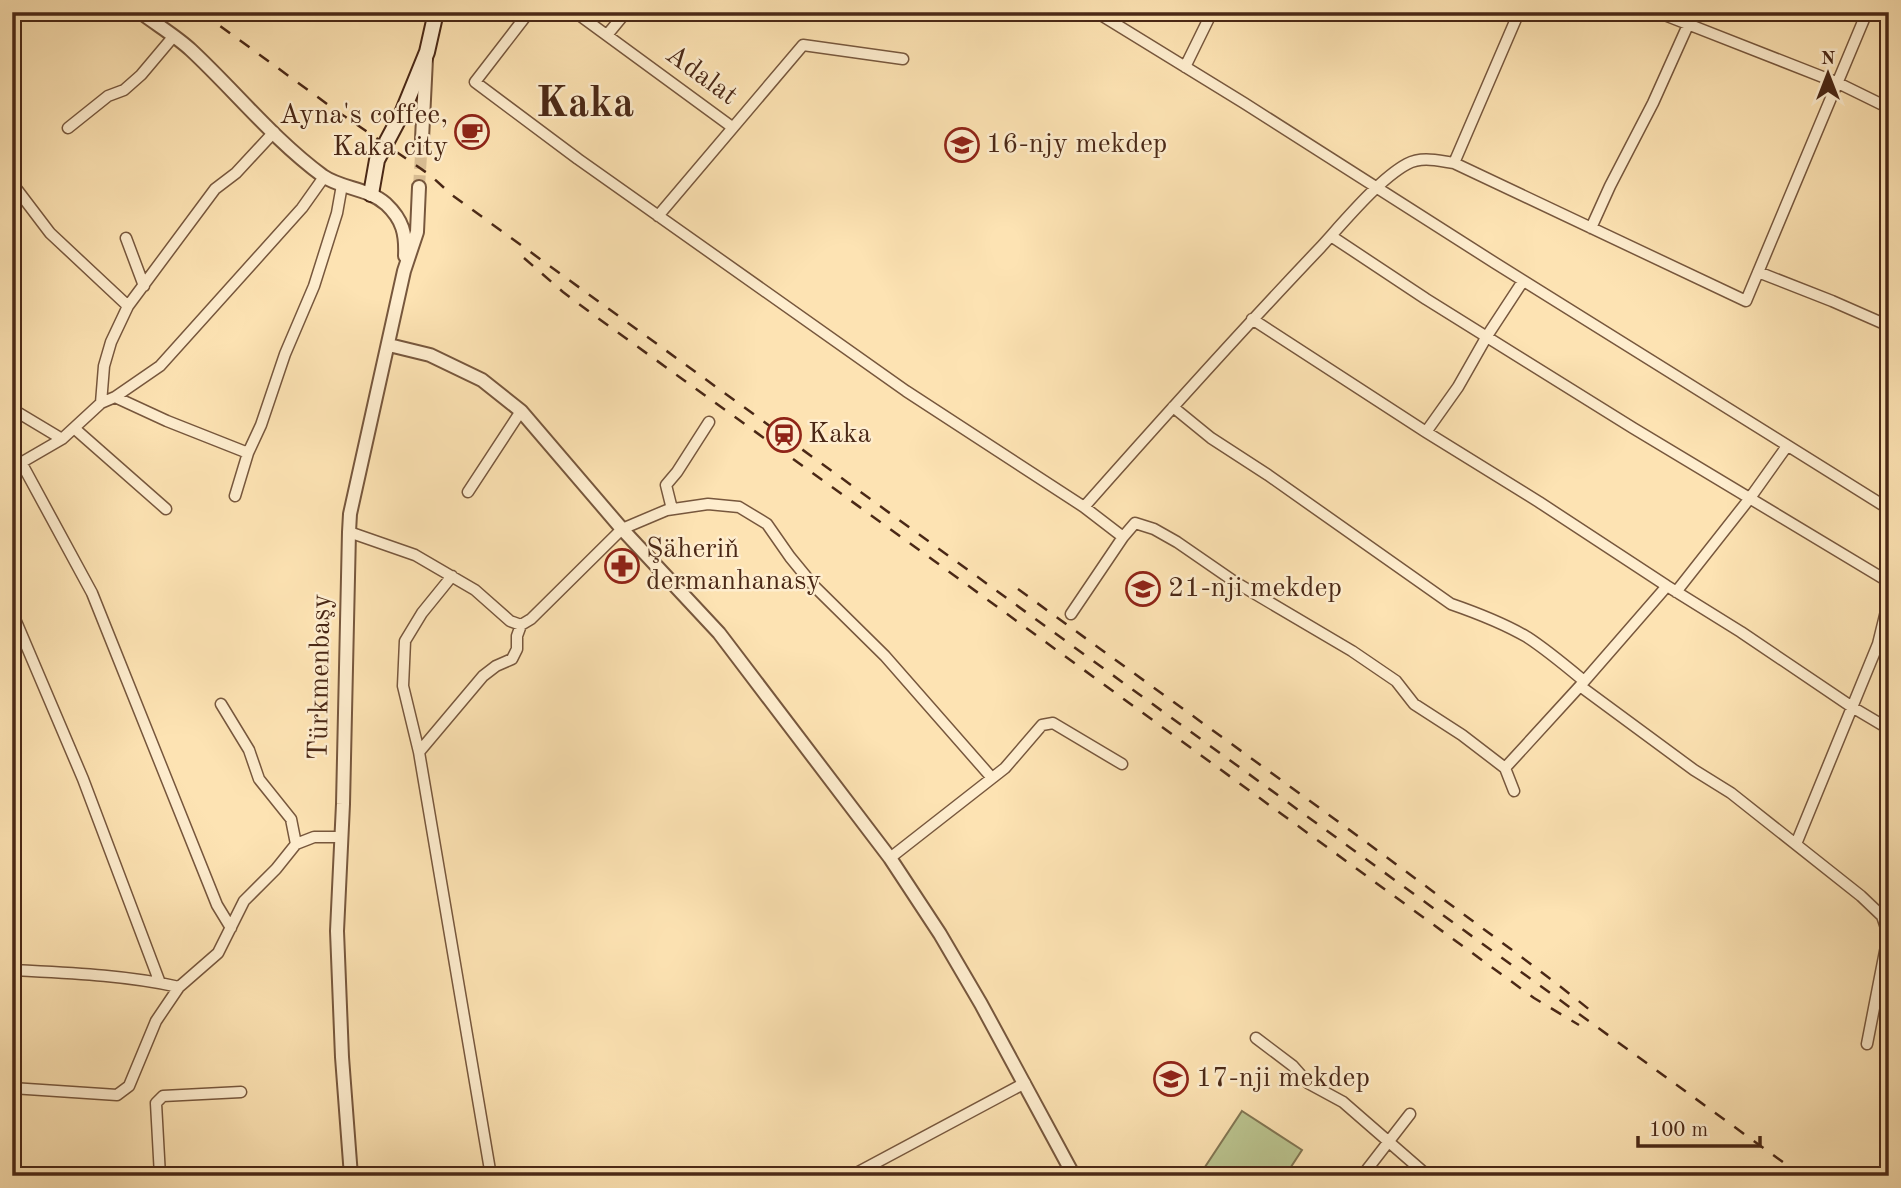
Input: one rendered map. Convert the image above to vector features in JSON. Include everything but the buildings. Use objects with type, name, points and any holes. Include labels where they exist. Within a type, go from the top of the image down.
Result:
[{"type":"main road","points":[[371,194],[377,160],[402,111],[427,52],[436,12]]},
{"type":"street","points":[[140,12],[189,48],[324,177],[371,194],[384,203],[400,220],[406,240],[404,271]]},
{"type":"street","points":[[529,12],[475,82],[578,159],[906,391],[1084,507],[1123,537]]},
{"type":"street","name":"Adalat","points":[[575,12],[732,127]]},
{"type":"street","points":[[607,35],[626,12]]},
{"type":"street","points":[[1096,12],[1889,509]]},
{"type":"street","points":[[1185,67],[1212,12]]},
{"type":"street","points":[[1454,163],[1519,12]]},
{"type":"street","points":[[1657,12],[1838,83],[1889,108]]},
{"type":"street","points":[[1084,507],[1331,236],[1377,188],[1410,162],[1433,160],[1454,163],[1746,301],[1867,12]]},
{"type":"street","points":[[1591,228],[1688,25]]},
{"type":"street","points":[[68,128],[108,96],[124,90],[141,75],[173,37]]},
{"type":"street","points":[[658,216],[803,45],[903,59]]},
{"type":"street","points":[[422,139],[427,52]]},
{"type":"street","points":[[101,403],[104,366],[111,342],[128,306],[215,189],[236,173],[274,132]]},
{"type":"street","points":[[231,928],[217,905],[92,593],[17,466],[62,439],[101,403],[115,397],[160,366],[302,208],[324,177]]},
{"type":"street","points":[[12,183],[50,233],[128,306]]},
{"type":"street","points":[[235,496],[285,354],[314,286],[337,214],[342,185]]},
{"type":"street","name":"Türkmenbaşy","points":[[351,1176],[342,1057],[337,930],[350,514],[404,271],[416,232],[419,187]]},
{"type":"street","points":[[1331,236],[1426,299],[1633,428],[1889,582]]},
{"type":"street","points":[[126,238],[144,286]]},
{"type":"street","points":[[1758,272],[1889,326]]},
{"type":"street","points":[[1426,432],[1458,387],[1523,281]]},
{"type":"street","points":[[1252,320],[1889,729]]},
{"type":"street","points":[[389,345],[430,355],[482,380],[521,411],[622,528],[719,634],[890,858],[940,934],[1025,1083],[1074,1176]]},
{"type":"street","points":[[115,397],[248,453]]},
{"type":"street","points":[[1173,407],[1212,438],[1268,474],[1451,604],[1484,616],[1528,638],[1582,684],[1694,770],[1731,793],[1861,896],[1882,916],[1888,937],[1867,1044]]},
{"type":"street","points":[[12,409],[62,439]]},
{"type":"street","points":[[468,492],[521,411]]},
{"type":"street","points":[[672,509],[666,485],[709,422]]},
{"type":"street","points":[[74,428],[166,509]]},
{"type":"street","points":[[1505,768],[1671,589],[1750,498],[1787,446]]},
{"type":"street","points":[[419,752],[483,676],[512,659],[517,649],[520,625],[531,619],[622,528],[672,509],[708,504],[738,506],[767,524],[813,584],[885,656],[992,778]]},
{"type":"street","points":[[1071,614],[1135,523],[1154,530],[1177,542],[1235,582],[1352,651],[1396,681],[1414,704],[1462,735],[1505,768],[1514,791]]},
{"type":"street","points":[[349,532],[415,555],[475,590],[510,621],[520,625]]},
{"type":"street","points":[[452,576],[422,613],[405,641],[403,686],[419,752],[491,1176]]},
{"type":"street","points":[[1796,844],[1878,644],[1889,599]]},
{"type":"street","points":[[12,612],[83,779],[160,983]]},
{"type":"street","points":[[221,704],[249,750],[259,779],[291,819],[296,844]]},
{"type":"street","points":[[890,858],[1005,768],[1042,725],[1053,723],[1122,764]]},
{"type":"street","points":[[12,1088],[117,1095],[129,1086],[156,1021],[179,988],[218,953],[244,901],[296,844],[314,837],[342,837]]},
{"type":"street","points":[[12,970],[62,972],[160,983],[179,988]]},
{"type":"street","points":[[1256,1038],[1293,1066],[1308,1083],[1343,1102],[1427,1176]]},
{"type":"street","points":[[851,1176],[1025,1083]]},
{"type":"street","points":[[160,1176],[156,1103],[163,1096],[241,1092]]},
{"type":"street","points":[[1362,1176],[1410,1114]]},
{"type":"green space","points":[[1242,1111],[1302,1150],[1285,1176],[1199,1176]]},
{"type":"tunnel","points":[[419,187],[422,139]]},
{"type":"railway","points":[[201,12],[430,175],[452,195],[1802,1176]]},
{"type":"railway","points":[[524,258],[595,316],[1534,998],[1579,1025]]},
{"type":"railway","points":[[1018,589],[1390,860],[1596,1015]]},
{"type":"place","name":"Ayna's coffee, Kaka city","points":[[472,132]]},
{"type":"place","name":"16-njy mekdep","points":[[962,145]]},
{"type":"place","name":"Kaka","points":[[784,435]]},
{"type":"place","name":"Şäheriň dermanhanasy","points":[[622,566]]},
{"type":"place","name":"21-nji mekdep","points":[[1143,589]]},
{"type":"place","name":"17-nji mekdep","points":[[1171,1079]]},
{"type":"district","name":"Kaka","points":[[585,105]]}]
